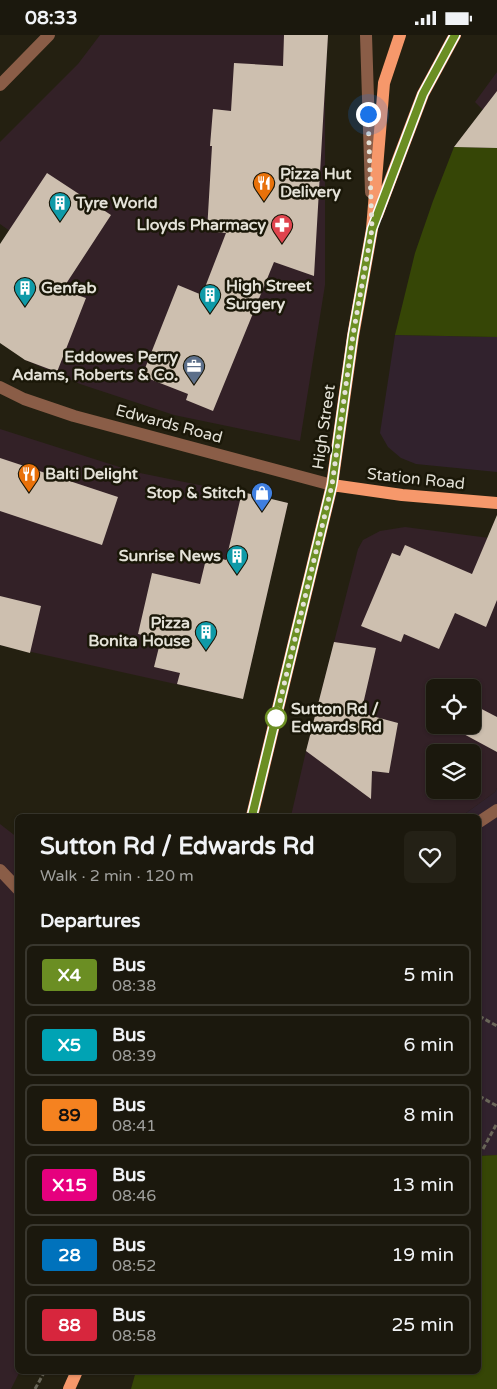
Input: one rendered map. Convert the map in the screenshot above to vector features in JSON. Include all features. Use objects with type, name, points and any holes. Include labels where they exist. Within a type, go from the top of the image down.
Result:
[{"type":"main road","points":[[372,229],[384,83],[400,35]]},
{"type":"main road","points":[[372,229],[423,94],[455,35]]},
{"type":"main road","name":"High Street","points":[[252,814],[332,485],[353,335],[372,229]]},
{"type":"main road","name":"Station Road","points":[[332,485],[402,495],[497,503]]},
{"type":"main road","points":[[69,1389],[76,1374]]},
{"type":"street","points":[[0,85],[49,35]]},
{"type":"street","name":"High Street","points":[[366,35],[372,229]]},
{"type":"street","name":"Edwards Road","points":[[0,387],[24,399],[74,416],[332,485]]},
{"type":"street","points":[[481,821],[497,810]]},
{"type":"street","points":[[0,870],[15,886]]},
{"type":"path","points":[[481,1017],[497,1026]]},
{"type":"path","points":[[481,1097],[497,1106]]},
{"type":"path","points":[[483,1149],[497,1125]]},
{"type":"path","points":[[35,1389],[43,1374]]},
{"type":"shaded area","points":[[100,35],[328,35],[325,97],[325,285],[300,441],[174,415],[80,384],[23,359],[68,272],[0,224],[0,142],[78,64]]},
{"type":"shaded area","points":[[497,72],[497,148],[454,147],[483,110],[475,102]]},
{"type":"shaded area","points":[[395,335],[497,337],[497,472],[416,464],[401,458],[388,447],[380,433]]},
{"type":"shaded area","points":[[0,429],[135,472],[288,503],[243,699],[0,645]]},
{"type":"shaded area","points":[[405,527],[497,539],[497,788],[495,792],[465,814],[291,814],[358,549],[363,540],[380,531]]},
{"type":"shaded area","points":[[497,788],[497,1155],[481,1156],[481,814],[465,814],[495,792]]},
{"type":"shaded area","points":[[0,824],[15,836],[15,1374],[18,1374],[11,1389],[0,1389]]},
{"type":"green space","points":[[454,147],[497,148],[497,337],[395,335],[415,253]]},
{"type":"green space","points":[[497,1155],[497,1389],[131,1389],[135,1374],[481,1374],[481,1156]]},
{"type":"building","points":[[284,35],[328,35],[314,276],[274,262],[213,411],[186,400],[188,394],[142,376],[178,285],[202,295],[226,233],[207,231],[213,109],[231,111],[234,63],[283,66]]},
{"type":"building","points":[[497,91],[497,148],[454,147]]},
{"type":"building","points":[[47,173],[111,215],[62,290],[86,298],[57,372],[25,360],[0,343],[0,244]]},
{"type":"building","points":[[0,458],[118,497],[102,545],[0,511]]},
{"type":"building","points":[[242,492],[288,503],[243,699],[177,684],[180,673],[154,667],[161,639],[138,634],[152,573],[200,584],[207,555],[226,560]]},
{"type":"building","points":[[497,515],[497,600],[486,627],[455,613],[439,649],[404,634],[401,642],[361,626],[392,553],[400,556],[405,545],[472,574]]},
{"type":"building","points":[[0,596],[41,606],[30,653],[0,645]]},
{"type":"building","points":[[334,642],[376,648],[361,713],[398,723],[389,773],[372,771],[371,799],[306,751]]},
{"type":"building","points":[[481,709],[497,717],[497,752],[464,734],[481,734]]},
{"type":"bus line","name":"X4","points":[[252,814],[332,485],[353,335],[372,229],[423,94],[455,35]]},
{"type":"place","name":"Pizza Hut Delivery","points":[[264,202]]},
{"type":"place","name":"Tyre World","points":[[60,222]]},
{"type":"place","name":"Lloyds Pharmacy","points":[[282,244]]},
{"type":"place","name":"Genfab","points":[[25,307]]},
{"type":"place","name":"High Street Surgery","points":[[210,314]]},
{"type":"place","name":"Eddowes Perry Adams, Roberts & Co.","points":[[194,385]]},
{"type":"place","name":"Balti Delight","points":[[29,493]]},
{"type":"place","name":"Stop & Stitch","points":[[262,512]]},
{"type":"place","name":"Sunrise News","points":[[237,575]]},
{"type":"place","name":"Pizza Bonita House","points":[[206,651]]},
{"type":"place","name":"Sutton Rd / Edwards Rd","points":[[276,718]]},
{"type":"route","points":[[276,718],[332,485],[353,335],[372,229],[368,114]]}]
